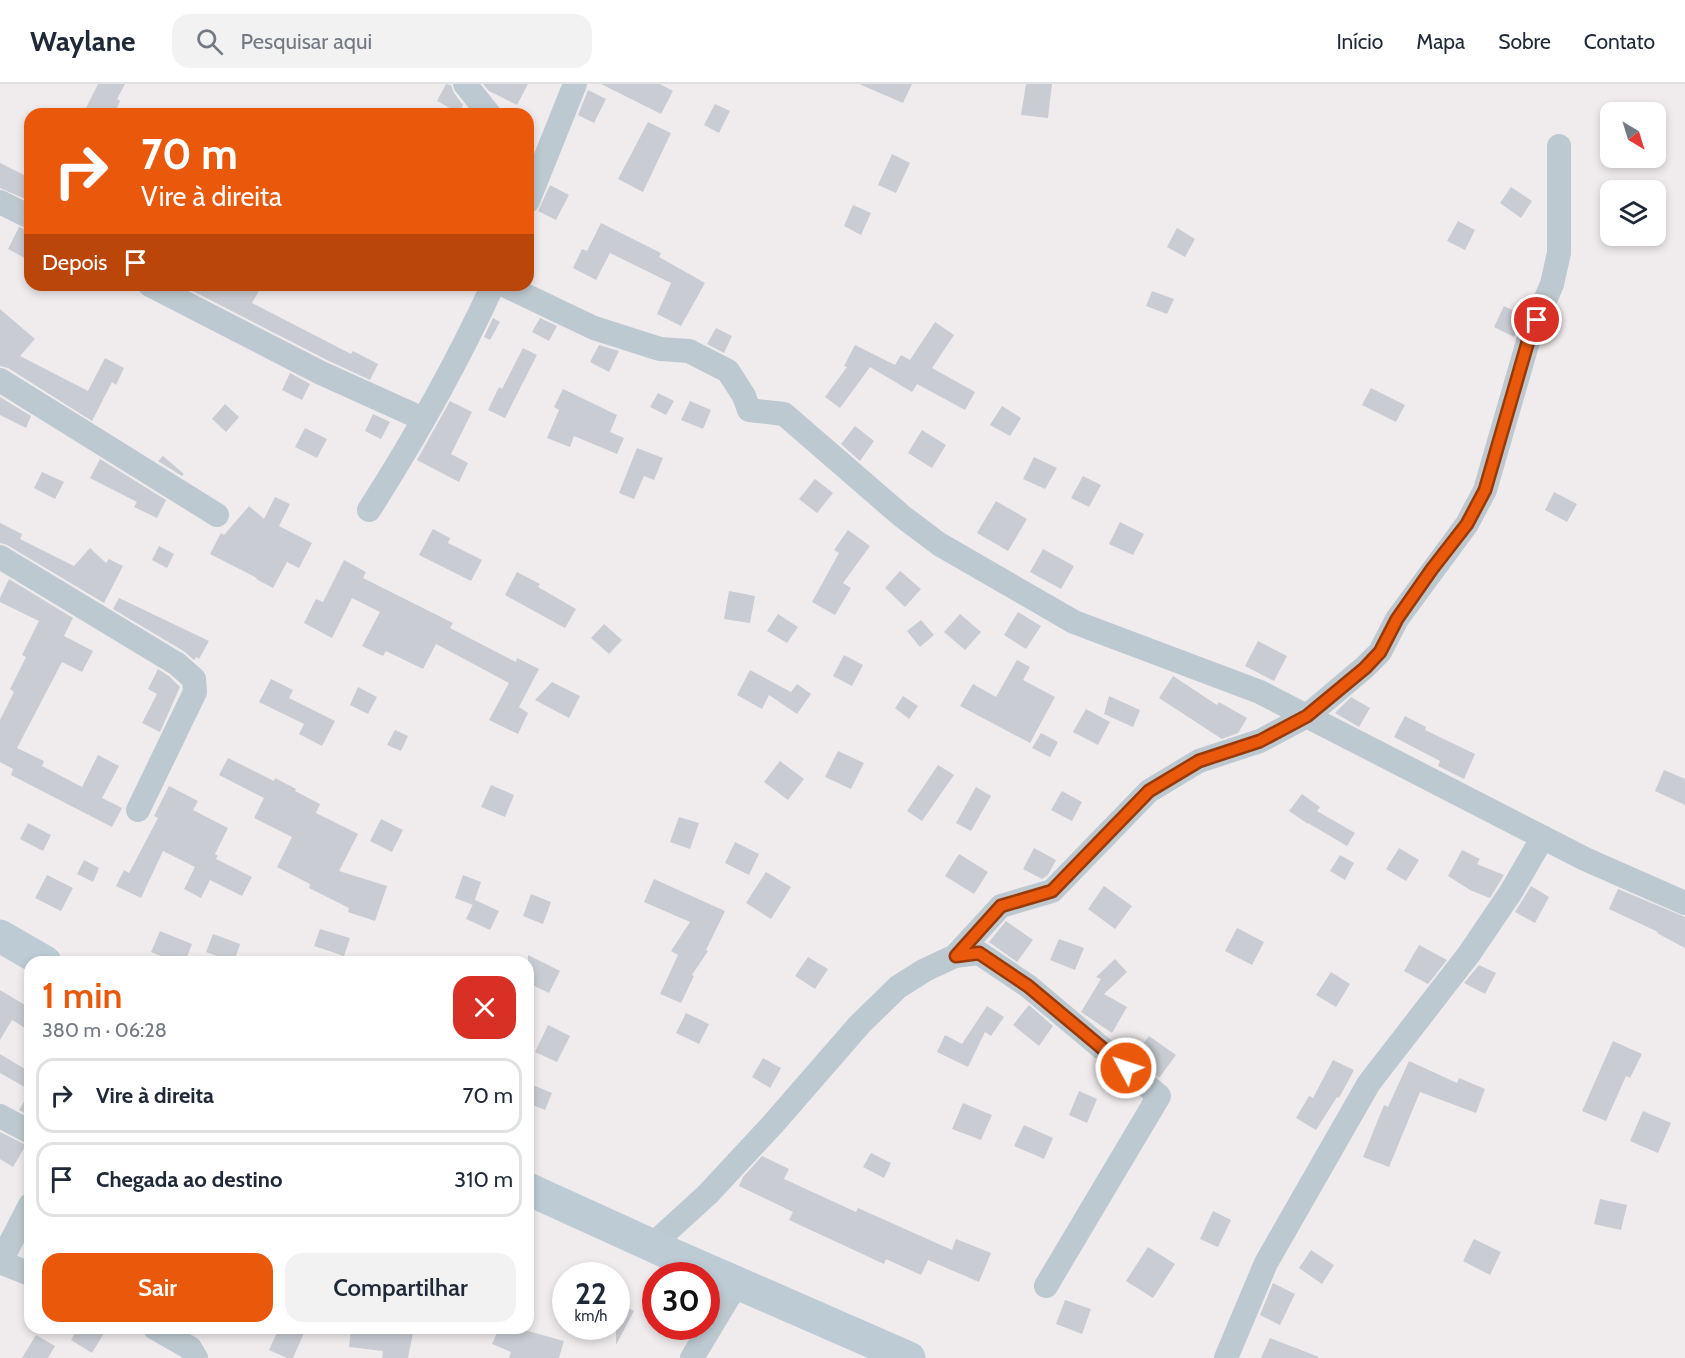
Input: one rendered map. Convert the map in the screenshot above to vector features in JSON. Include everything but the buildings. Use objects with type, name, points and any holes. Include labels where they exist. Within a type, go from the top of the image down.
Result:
[{"type":"main road","points":[[0,936],[35,956]]},
{"type":"main road","points":[[534,1192],[909,1358]]},
{"type":"street","points":[[465,84],[484,108]]},
{"type":"street","points":[[534,178],[575,84]]},
{"type":"street","points":[[956,956],[1001,906],[1052,891],[1149,791],[1199,761],[1260,741],[1307,716],[1365,668],[1380,652],[1397,619],[1467,524],[1485,490],[1529,338],[1552,284],[1559,254],[1559,146]]},
{"type":"street","points":[[0,202],[24,214]]},
{"type":"street","points":[[162,291],[321,373],[423,419]]},
{"type":"street","points":[[369,510],[423,419],[475,324],[490,291]]},
{"type":"street","points":[[517,291],[594,328],[660,349],[689,351],[728,371],[744,396],[749,410],[784,414],[903,517],[939,544],[1074,622],[1260,692],[1585,859],[1685,903]]},
{"type":"street","points":[[0,380],[217,515]]},
{"type":"street","points":[[0,557],[177,664],[194,679],[195,692],[138,810]]},
{"type":"street","points":[[1226,1358],[1266,1263],[1369,1083],[1469,954],[1511,892],[1543,837]]},
{"type":"street","points":[[652,1245],[708,1194],[860,1024],[898,987],[925,970],[956,956],[979,953],[1028,986],[1159,1095],[1046,1286]]},
{"type":"street","points":[[0,1116],[24,1129]]},
{"type":"street","points":[[24,1216],[0,1262],[24,1272]]},
{"type":"street","points":[[692,1358],[737,1283]]},
{"type":"street","points":[[166,1334],[190,1348],[196,1358]]},
{"type":"route","points":[[1126,1068],[1028,986],[979,953],[956,956],[1001,906],[1052,891],[1149,791],[1199,761],[1260,741],[1307,716],[1365,668],[1380,652],[1397,619],[1467,524],[1485,490],[1529,338],[1537,320]]}]
